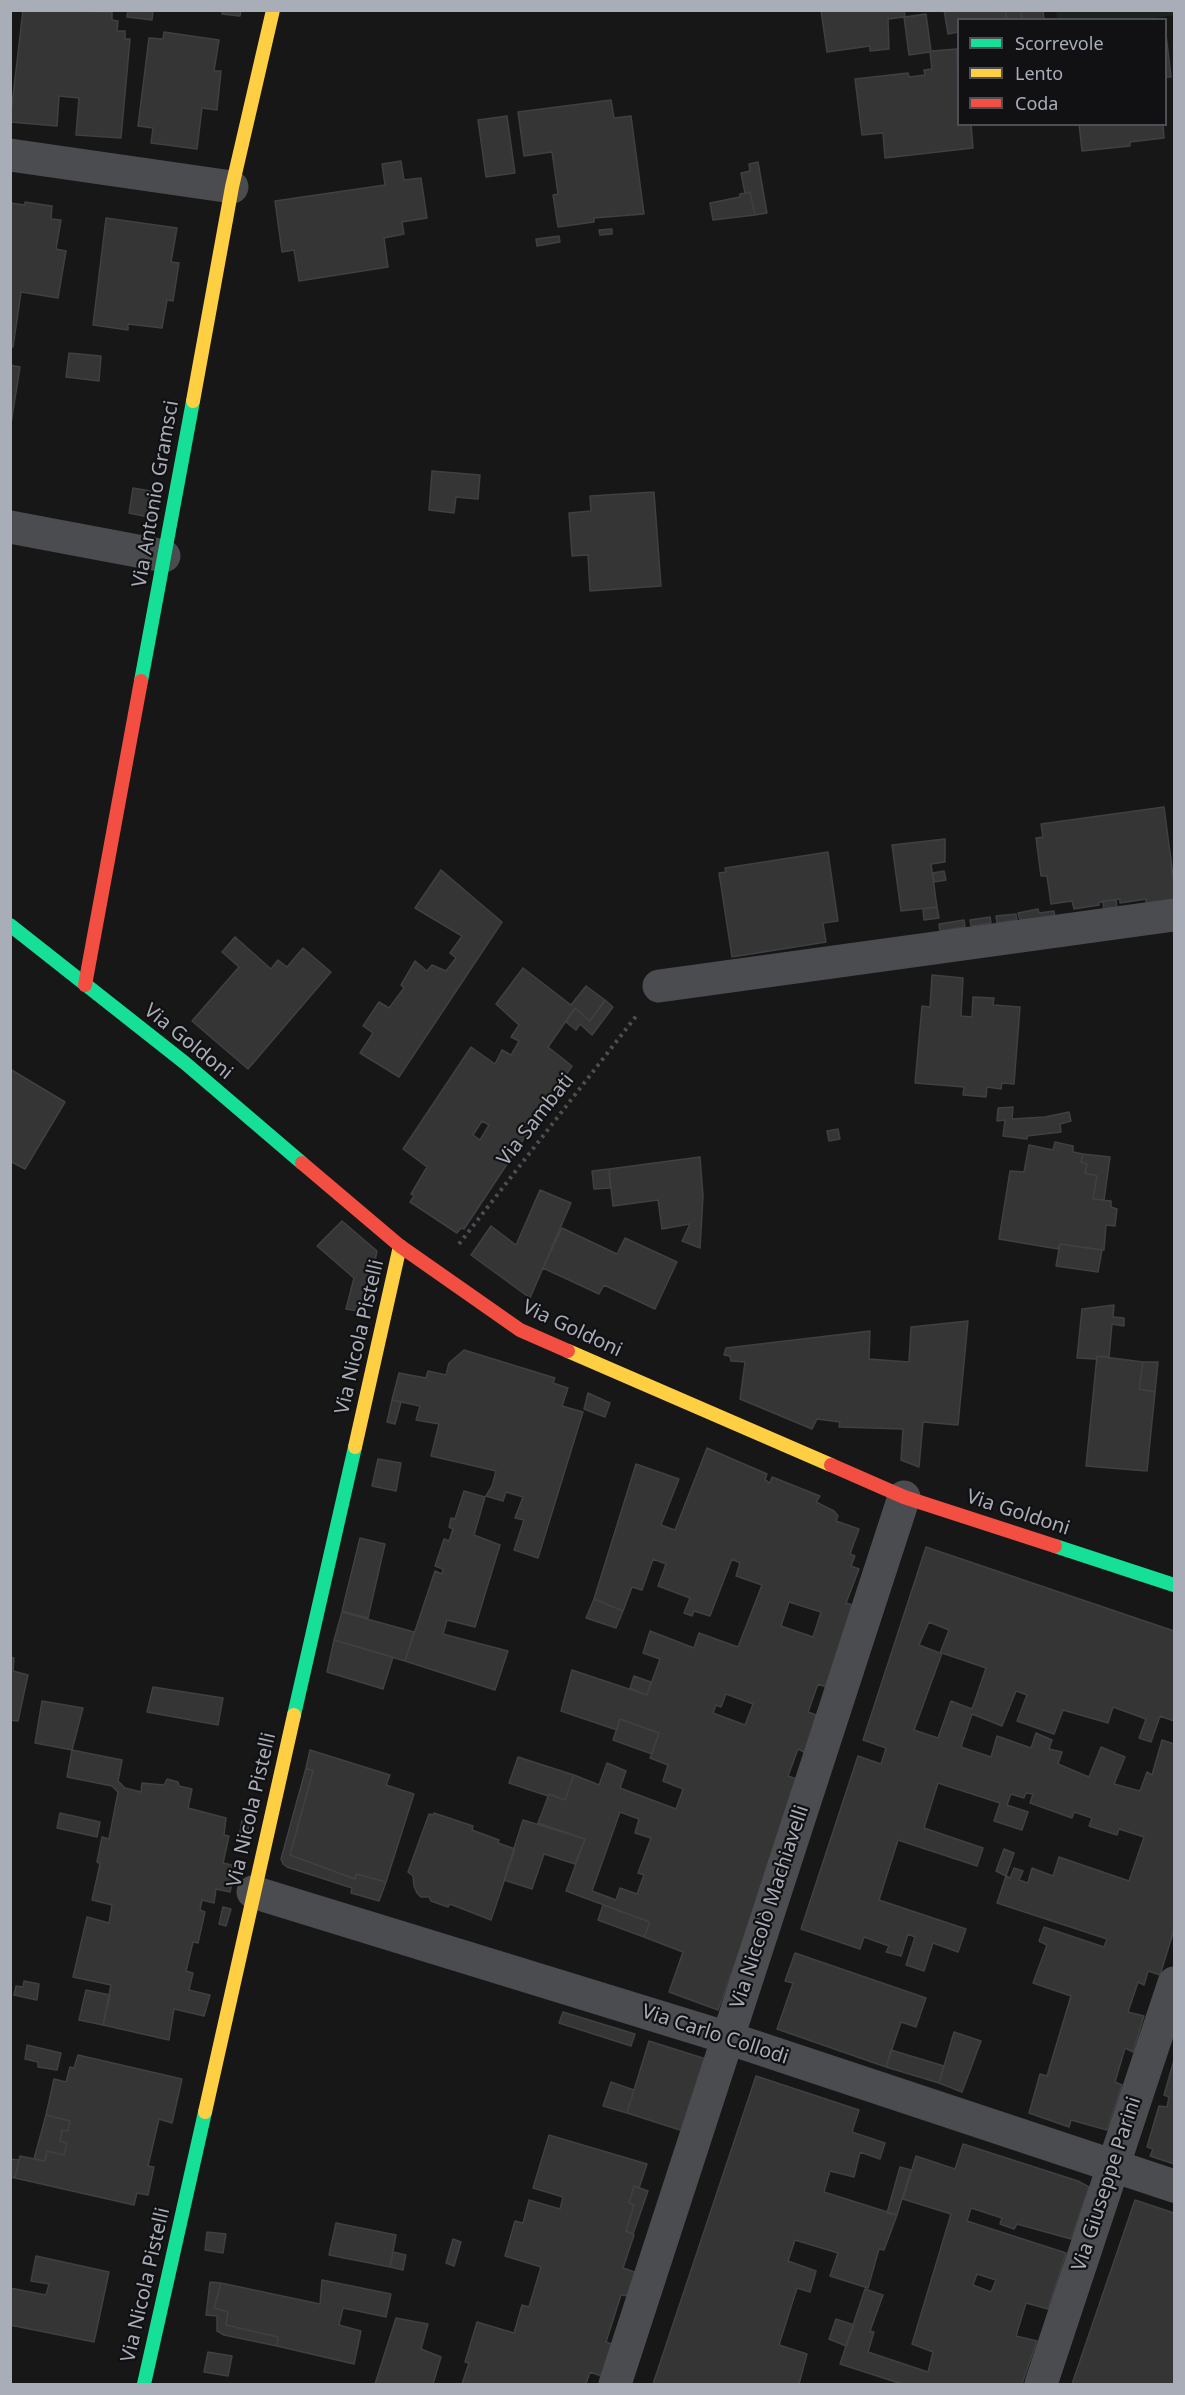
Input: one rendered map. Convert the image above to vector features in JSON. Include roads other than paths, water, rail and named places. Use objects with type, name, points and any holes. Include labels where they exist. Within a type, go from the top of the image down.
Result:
[{"type":"street","name":"Via Antonio Gramsci","points":[[85,985],[232,187],[273,10]]},
{"type":"street","points":[[10,155],[232,187]]},
{"type":"street","points":[[10,527],[164,556]]},
{"type":"street","points":[[659,986],[1174,915]]},
{"type":"street","name":"Via Goldoni","points":[[12,928],[185,1063],[400,1246],[520,1330],[904,1497],[1174,1585]]},
{"type":"street","name":"Via Nicola Pistelli","points":[[144,2385],[400,1246]]},
{"type":"street","name":"Via Niccolò Machiavelli","points":[[615,2385],[904,1497]]},
{"type":"street","name":"Via Carlo Collodi","points":[[253,1892],[728,2038],[1174,2186]]},
{"type":"street","name":"Via Giuseppe Parini","points":[[1041,2385],[1174,1983]]}]
